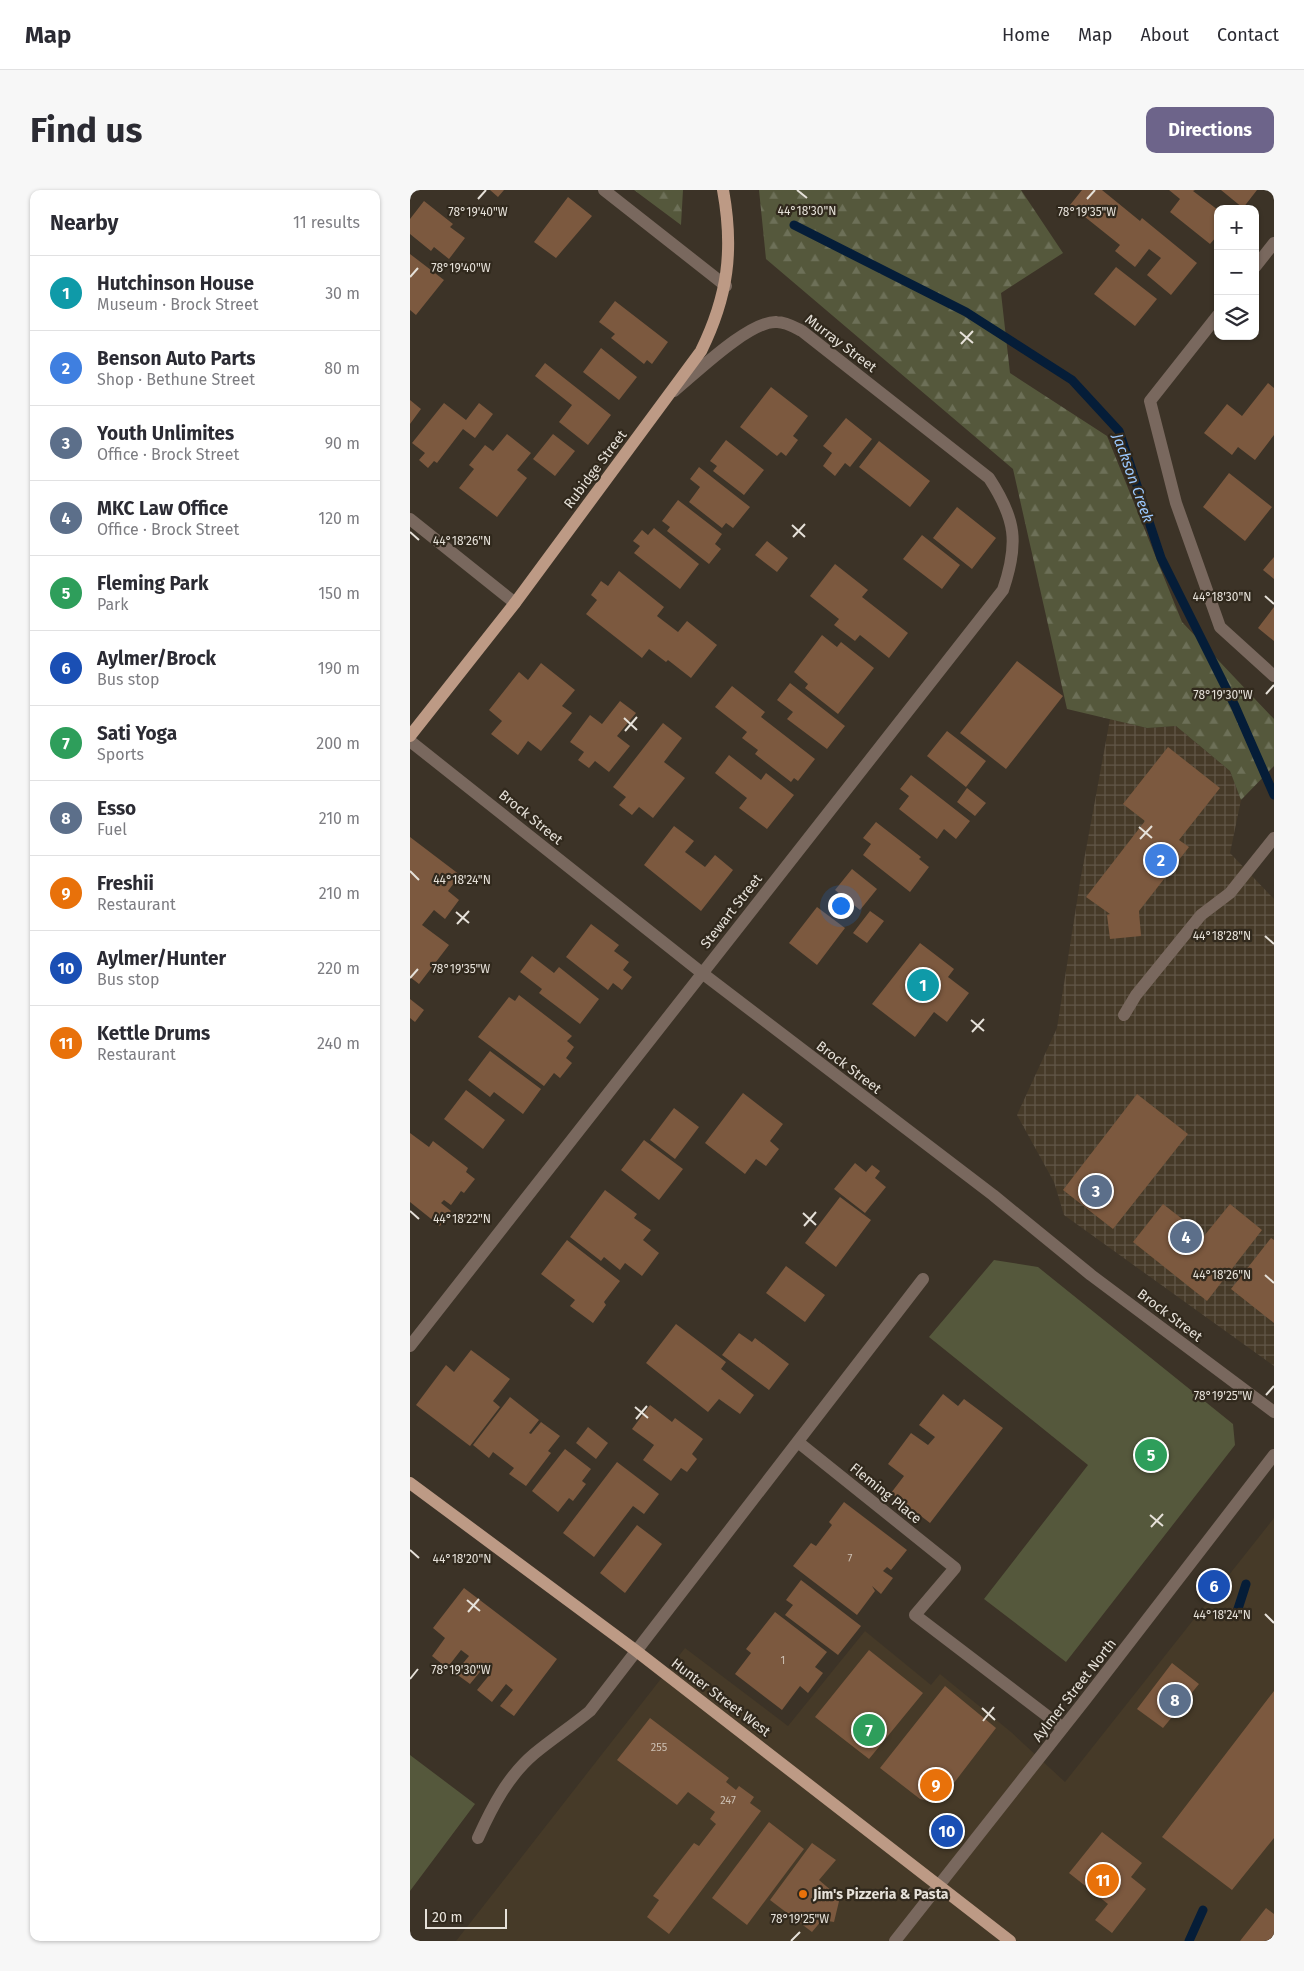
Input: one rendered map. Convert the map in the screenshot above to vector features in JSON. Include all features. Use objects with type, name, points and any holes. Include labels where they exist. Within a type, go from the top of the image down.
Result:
[{"type":"main road","name":"Rubidge Street","points":[[410,736],[515,603],[701,351],[716,320],[726,286],[728,247],[723,190]]},
{"type":"main road","name":"Hunter Street West","points":[[410,1483],[635,1650],[1010,1941]]},
{"type":"street","points":[[604,190],[726,286]]},
{"type":"street","points":[[1259,261],[1274,243]]},
{"type":"street","points":[[1214,319],[1150,402],[1176,503],[1220,626],[1274,676]]},
{"type":"street","name":"Murray Street","points":[[668,396],[751,328],[776,322],[790,324],[802,331],[989,478]]},
{"type":"street","name":"Stewart Street","points":[[410,1346],[1003,590],[1011,566],[1013,548],[1011,522],[1004,501],[989,478]]},
{"type":"street","points":[[410,519],[515,603]]},
{"type":"street","name":"Brock Street","points":[[410,741],[702,973],[993,1195],[1091,1274],[1274,1412]]},
{"type":"street","points":[[1124,1015],[1136,995],[1201,915],[1230,893],[1274,838]]},
{"type":"street","points":[[478,1838],[491,1808],[510,1780],[533,1754],[590,1711],[635,1650],[923,1279]]},
{"type":"street","name":"Fleming Place","points":[[798,1442],[955,1568],[915,1615],[1063,1728]]},
{"type":"street","name":"Aylmer Street North","points":[[895,1941],[1274,1455]]},
{"type":"shaded area","points":[[1110,719],[1147,728],[1176,726],[1230,771],[1241,800],[1230,853],[1274,899],[1274,1366],[1064,1215],[1054,1182],[1017,1115],[1057,1028],[1080,882]]},
{"type":"shaded area","points":[[1274,1518],[1274,1941],[456,1941],[685,1648],[788,1726],[865,1631],[931,1685],[940,1674],[1011,1732],[1065,1782]]},
{"type":"green space","points":[[634,190],[683,190],[681,225]]},
{"type":"green space","points":[[759,190],[1021,190],[1063,253],[1001,293],[1010,373],[1107,436],[1182,622],[1274,719],[1274,766],[1241,800],[1230,771],[1176,726],[1147,728],[1067,709],[1013,469],[766,259]]},
{"type":"green space","points":[[994,1260],[1038,1267],[1233,1424],[1235,1445],[1066,1662],[984,1599],[1088,1465],[929,1337]]},
{"type":"green space","points":[[410,1755],[475,1804],[410,1891]]},
{"type":"building","points":[[490,190],[504,190],[498,197]]},
{"type":"building","points":[[1082,190],[1102,190],[1140,221],[1142,218],[1197,263],[1171,295],[1147,275],[1161,258],[1149,249],[1135,267],[1115,251],[1120,245],[1070,205]]},
{"type":"building","points":[[1169,190],[1195,190],[1193,191],[1214,207],[1214,240],[1210,244],[1170,212],[1180,199]]},
{"type":"building","points":[[1221,190],[1257,190],[1245,205],[1239,205]]},
{"type":"building","points":[[568,197],[592,216],[556,258],[534,242]]},
{"type":"building","points":[[424,201],[453,224],[450,227],[465,238],[449,259],[434,247],[431,251],[410,234],[410,219]]},
{"type":"building","points":[[410,254],[444,280],[416,315],[410,310]]},
{"type":"building","points":[[1116,267],[1157,299],[1135,326],[1094,294]]},
{"type":"building","points":[[615,301],[668,342],[652,364],[647,360],[644,364],[611,338],[615,334],[599,322]]},
{"type":"building","points":[[601,348],[637,377],[619,400],[583,372]]},
{"type":"building","points":[[545,363],[611,415],[588,445],[559,422],[572,405],[535,376]]},
{"type":"building","points":[[1268,383],[1274,388],[1274,435],[1255,460],[1238,447],[1232,455],[1204,433],[1227,404],[1242,416]]},
{"type":"building","points":[[771,387],[808,416],[793,436],[798,440],[786,456],[781,452],[777,456],[740,427]]},
{"type":"building","points":[[410,400],[421,409],[410,424]]},
{"type":"building","points":[[444,403],[466,420],[479,403],[493,414],[475,438],[463,429],[437,463],[434,461],[428,468],[419,460],[425,453],[412,443]]},
{"type":"building","points":[[846,418],[872,439],[850,467],[845,463],[835,476],[823,466],[832,453],[823,446]]},
{"type":"building","points":[[507,434],[531,453],[517,470],[527,478],[497,517],[459,488],[474,469],[469,465],[485,445],[493,451]]},
{"type":"building","points":[[553,434],[575,451],[555,476],[533,459]]},
{"type":"building","points":[[726,440],[764,470],[744,495],[713,471],[717,466],[710,461]]},
{"type":"building","points":[[879,441],[930,481],[910,507],[859,467]]},
{"type":"building","points":[[699,467],[750,507],[733,528],[726,523],[722,528],[689,502],[700,487],[690,479]]},
{"type":"building","points":[[1229,473],[1272,507],[1245,541],[1203,507]]},
{"type":"building","points":[[678,500],[722,534],[715,544],[721,549],[709,564],[667,531],[670,527],[662,521]]},
{"type":"building","points":[[957,507],[996,538],[972,569],[933,538]]},
{"type":"building","points":[[654,528],[699,564],[680,589],[634,553],[640,546],[633,541],[642,530],[648,535]]},
{"type":"building","points":[[922,535],[960,565],[942,589],[903,559]]},
{"type":"building","points":[[767,541],[788,558],[777,572],[755,555]]},
{"type":"building","points":[[1274,557],[1274,579],[1263,570]]},
{"type":"building","points":[[835,564],[868,590],[862,597],[908,633],[889,658],[860,635],[855,641],[834,625],[839,619],[810,596]]},
{"type":"building","points":[[619,571],[664,607],[657,616],[678,632],[687,621],[717,645],[691,678],[668,660],[666,662],[649,649],[642,658],[586,614],[597,600],[591,595],[601,581],[608,586]]},
{"type":"building","points":[[1274,607],[1274,641],[1258,628]]},
{"type":"building","points":[[822,635],[837,647],[841,642],[874,668],[838,714],[805,688],[808,684],[794,672]]},
{"type":"building","points":[[1017,661],[1063,696],[1006,769],[960,733]]},
{"type":"building","points":[[541,663],[575,690],[562,706],[572,713],[541,751],[528,741],[518,755],[491,734],[502,721],[489,710],[519,672],[528,680]]},
{"type":"building","points":[[790,683],[845,726],[827,749],[787,719],[793,712],[777,700]]},
{"type":"building","points":[[732,686],[765,712],[761,717],[815,759],[798,781],[794,778],[791,782],[755,754],[758,750],[742,738],[747,732],[715,707]]},
{"type":"building","points":[[620,701],[636,713],[617,736],[630,746],[609,772],[595,761],[589,768],[578,760],[584,752],[570,742],[590,715],[602,724]]},
{"type":"building","points":[[663,723],[682,738],[664,762],[685,778],[653,818],[639,807],[632,815],[619,805],[626,797],[613,787]]},
{"type":"building","points":[[947,731],[986,761],[966,787],[927,756]]},
{"type":"building","points":[[1168,747],[1220,788],[1179,840],[1189,847],[1139,911],[1141,936],[1110,939],[1107,915],[1110,914],[1086,897],[1145,821],[1123,804]]},
{"type":"building","points":[[729,755],[761,780],[766,773],[794,795],[767,829],[739,808],[747,798],[715,773]]},
{"type":"building","points":[[911,775],[970,821],[956,839],[944,829],[937,839],[899,809],[909,796],[900,789]]},
{"type":"building","points":[[967,788],[986,803],[975,816],[957,802]]},
{"type":"building","points":[[876,822],[921,857],[919,859],[929,867],[910,892],[863,855],[871,844],[863,838]]},
{"type":"building","points":[[674,826],[694,841],[685,852],[705,867],[715,855],[733,870],[701,911],[644,865]]},
{"type":"building","points":[[410,837],[460,875],[448,891],[459,900],[445,919],[434,910],[422,925],[449,945],[419,984],[410,977]]},
{"type":"building","points":[[852,869],[877,889],[860,910],[835,890]]},
{"type":"building","points":[[817,907],[845,928],[817,965],[789,943]]},
{"type":"building","points":[[870,911],[884,921],[867,943],[853,933]]},
{"type":"building","points":[[591,924],[619,945],[614,951],[629,962],[623,970],[632,977],[622,990],[613,983],[608,990],[566,957]]},
{"type":"building","points":[[920,943],[954,969],[948,977],[969,993],[947,1022],[934,1012],[915,1037],[872,1004]]},
{"type":"building","points":[[532,956],[554,973],[559,967],[599,999],[580,1024],[539,993],[542,989],[520,972]]},
{"type":"building","points":[[519,995],[572,1036],[567,1041],[574,1047],[566,1058],[572,1063],[560,1078],[554,1073],[544,1086],[478,1037],[509,997],[515,1001]]},
{"type":"building","points":[[410,999],[424,1010],[415,1022],[410,1018]]},
{"type":"building","points":[[490,1051],[541,1089],[523,1114],[494,1092],[490,1097],[468,1080]]},
{"type":"building","points":[[466,1090],[505,1120],[483,1149],[444,1119]]},
{"type":"building","points":[[743,1093],[783,1124],[770,1141],[779,1149],[766,1166],[756,1159],[745,1174],[705,1143]]},
{"type":"building","points":[[1137,1094],[1188,1134],[1113,1229],[1063,1190]]},
{"type":"building","points":[[674,1108],[699,1127],[675,1159],[650,1140]]},
{"type":"building","points":[[410,1133],[429,1147],[433,1141],[468,1168],[466,1172],[475,1179],[464,1193],[461,1191],[451,1205],[444,1200],[441,1203],[451,1211],[440,1226],[410,1202]]},
{"type":"building","points":[[644,1140],[683,1169],[659,1200],[621,1170]]},
{"type":"building","points":[[855,1163],[866,1172],[872,1165],[880,1171],[875,1178],[886,1187],[865,1213],[834,1189]]},
{"type":"building","points":[[605,1190],[637,1214],[634,1218],[651,1230],[643,1240],[659,1253],[642,1276],[625,1263],[620,1270],[604,1257],[601,1261],[570,1237]]},
{"type":"building","points":[[840,1197],[871,1220],[836,1267],[805,1243]]},
{"type":"building","points":[[1163,1204],[1204,1236],[1230,1204],[1262,1230],[1207,1301],[1133,1242]]},
{"type":"building","points":[[1271,1238],[1274,1240],[1274,1323],[1231,1289]]},
{"type":"building","points":[[567,1240],[620,1281],[604,1302],[606,1305],[593,1323],[570,1306],[575,1300],[541,1274]]},
{"type":"building","points":[[786,1266],[825,1295],[805,1322],[766,1293]]},
{"type":"building","points":[[676,1324],[726,1362],[721,1369],[754,1395],[740,1414],[719,1399],[708,1412],[646,1363]]},
{"type":"building","points":[[739,1333],[752,1342],[755,1338],[789,1364],[769,1390],[722,1355]]},
{"type":"building","points":[[471,1350],[510,1379],[493,1401],[500,1407],[470,1446],[416,1405],[446,1365],[454,1372]]},
{"type":"building","points":[[943,1394],[958,1406],[964,1399],[1003,1428],[930,1523],[891,1493],[904,1476],[888,1464],[911,1433],[928,1445],[935,1437],[919,1425]]},
{"type":"building","points":[[510,1397],[539,1420],[529,1433],[531,1434],[541,1422],[560,1436],[548,1451],[551,1453],[526,1486],[509,1474],[514,1468],[493,1452],[489,1458],[473,1445]]},
{"type":"building","points":[[650,1405],[672,1422],[675,1418],[703,1439],[692,1454],[697,1459],[687,1472],[681,1468],[671,1481],[643,1460],[654,1445],[632,1429]]},
{"type":"building","points":[[588,1427],[608,1443],[596,1459],[576,1443]]},
{"type":"building","points":[[565,1449],[591,1469],[582,1481],[586,1484],[573,1501],[569,1498],[558,1512],[532,1491]]},
{"type":"building","points":[[617,1462],[659,1494],[644,1514],[633,1506],[594,1557],[563,1533]]},
{"type":"building","points":[[844,1502],[907,1550],[891,1570],[887,1567],[883,1571],[893,1578],[881,1594],[872,1586],[875,1591],[857,1615],[793,1566],[811,1543],[816,1546],[832,1525],[829,1522]]},
{"type":"building","points":[[637,1525],[662,1544],[625,1593],[600,1573]]},
{"type":"building","points":[[801,1580],[861,1626],[838,1655],[785,1615],[793,1605],[786,1600]]},
{"type":"building","points":[[464,1588],[557,1659],[514,1716],[500,1706],[513,1690],[506,1684],[492,1702],[477,1690],[491,1673],[484,1667],[470,1684],[455,1673],[469,1656],[461,1650],[447,1668],[432,1656],[445,1638],[433,1628]]},
{"type":"building","points":[[775,1612],[827,1652],[815,1667],[823,1673],[808,1693],[800,1686],[782,1710],[735,1674],[751,1653],[746,1649]]},
{"type":"building","points":[[869,1650],[923,1693],[869,1759],[815,1717]]},
{"type":"building","points":[[1172,1663],[1199,1684],[1163,1728],[1137,1709]]},
{"type":"building","points":[[945,1686],[996,1728],[944,1796],[928,1801],[920,1799],[880,1768]]},
{"type":"building","points":[[1274,1691],[1274,1838],[1232,1890],[1162,1837]]},
{"type":"building","points":[[650,1718],[729,1778],[726,1782],[736,1790],[739,1786],[754,1797],[750,1803],[761,1811],[669,1934],[647,1917],[659,1900],[653,1896],[694,1843],[699,1846],[716,1824],[710,1819],[715,1812],[688,1792],[677,1805],[617,1760]]},
{"type":"building","points":[[769,1822],[804,1849],[747,1925],[712,1898]]},
{"type":"building","points":[[1102,1832],[1142,1863],[1131,1877],[1146,1889],[1112,1933],[1095,1920],[1108,1904],[1069,1873]]},
{"type":"building","points":[[812,1843],[836,1860],[819,1880],[833,1892],[841,1893],[834,1922],[822,1920],[812,1932],[770,1900]]},
{"type":"building","points":[[1266,1908],[1274,1914],[1274,1941],[1240,1941]]},
{"type":"waterway","name":"Jackson Creek","points":[[794,225],[966,312],[1072,380],[1119,431],[1161,558],[1235,706],[1274,795]]},
{"type":"waterway","points":[[1236,1615],[1246,1584]]},
{"type":"waterway","name":"Jackson Creek","points":[[1189,1941],[1203,1910]]},
{"type":"place","name":"Benson Auto Parts","points":[[1161,860]]},
{"type":"place","name":"Hutchinson House","points":[[923,985]]},
{"type":"place","name":"Youth Unlimites","points":[[1096,1191]]},
{"type":"place","name":"MKC Law Office","points":[[1186,1237]]},
{"type":"place","name":"Fleming Park","points":[[1151,1455]]},
{"type":"place","name":"Aylmer/Brock","points":[[1214,1586]]},
{"type":"place","name":"Esso","points":[[1175,1700]]},
{"type":"place","name":"Sati Yoga","points":[[869,1730]]},
{"type":"place","name":"Freshii","points":[[936,1785]]},
{"type":"place","name":"Aylmer/Hunter","points":[[947,1831]]},
{"type":"place","name":"Kettle Drums","points":[[1103,1880]]},
{"type":"place","name":"Jim's Pizzeria & Pasta","points":[[803,1894]]}]
